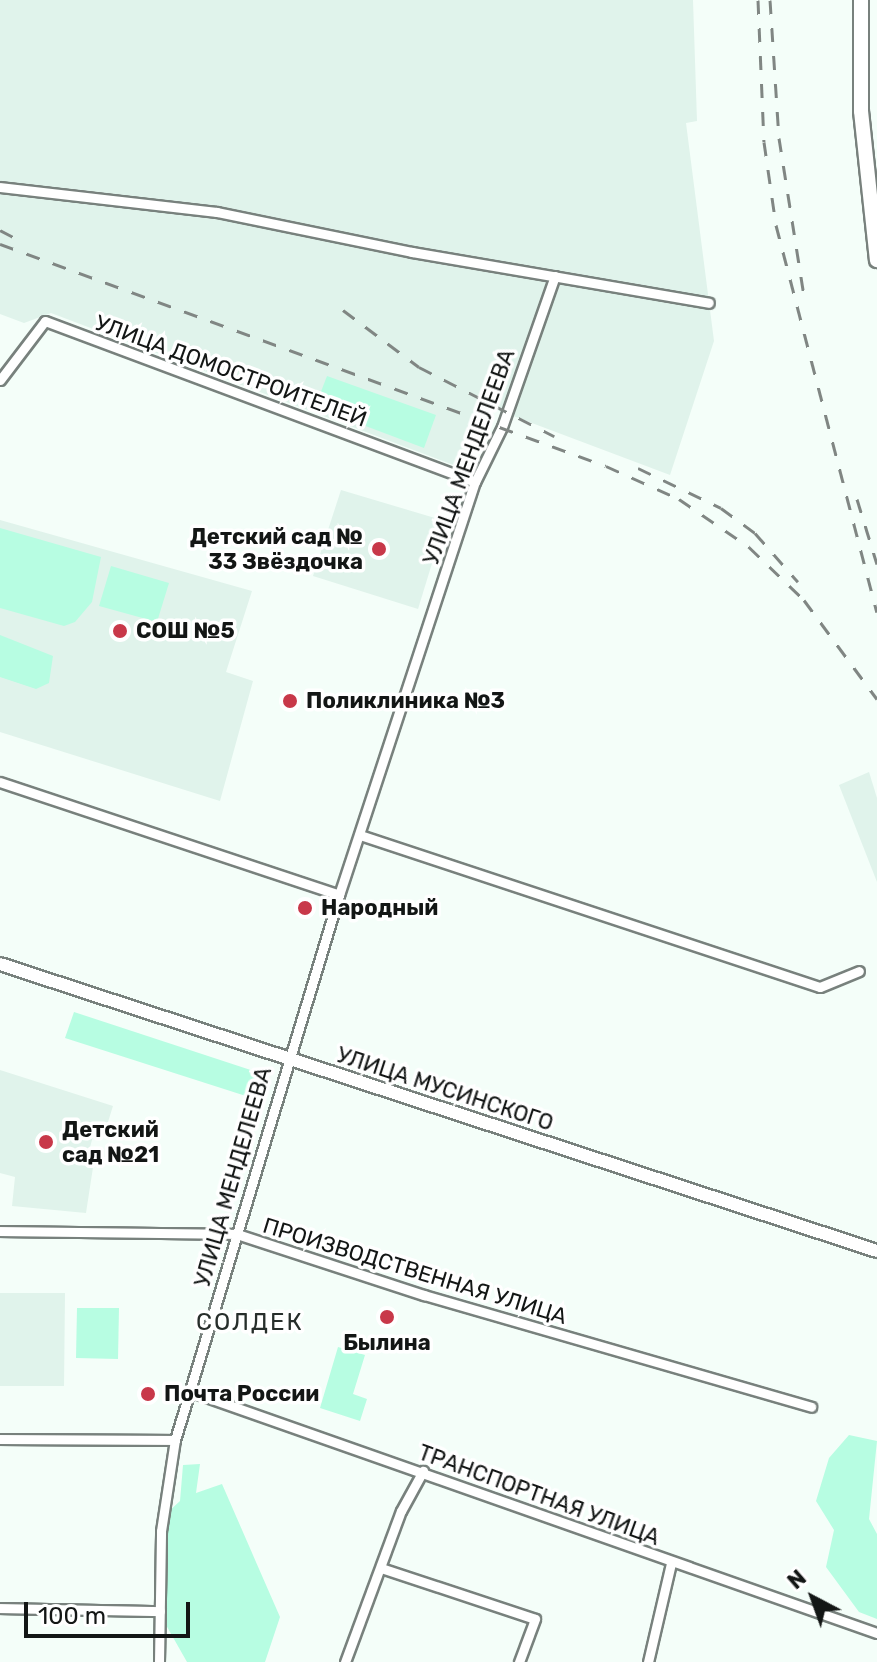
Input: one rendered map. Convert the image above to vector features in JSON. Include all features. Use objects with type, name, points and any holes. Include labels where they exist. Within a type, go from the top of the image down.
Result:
[{"type":"main road","points":[[861,0],[861,111],[877,260]]},
{"type":"street","points":[[0,187],[217,212],[709,303]]},
{"type":"street","name":"УЛИЦА МЕНДЕЛЕЕВА","points":[[162,1661],[161,1531],[175,1440],[287,1058],[339,895],[475,482],[502,427],[555,276]]},
{"type":"street","name":"УЛИЦА ДОМОСТРОИТЕЛЕЙ","points":[[0,380],[45,321],[475,482]]},
{"type":"street","points":[[0,782],[339,895]]},
{"type":"street","points":[[360,835],[820,987],[859,971]]},
{"type":"street","name":"УЛИЦА МУСИНСКОГО","points":[[0,964],[877,1251]]},
{"type":"street","name":"ПРОИЗВОДСТВЕННАЯ УЛИЦА","points":[[0,1231],[237,1234],[439,1299],[811,1407]]},
{"type":"street","name":"ТРАНСПОРТНАЯ УЛИЦА","points":[[189,1391],[877,1633]]},
{"type":"street","points":[[0,1439],[175,1440]]},
{"type":"street","points":[[345,1662],[423,1471]]},
{"type":"street","points":[[648,1662],[671,1563]]},
{"type":"street","points":[[381,1568],[535,1619],[519,1662]]},
{"type":"street","points":[[0,1608],[160,1611]]},
{"type":"shaded area","points":[[0,0],[693,0],[697,121],[686,123],[714,341],[670,475],[487,406],[464,469],[51,313],[24,323],[0,314]]},
{"type":"shaded area","name":"Детский сад № 33 Звёздочка","points":[[341,490],[445,521],[418,609],[313,576]]},
{"type":"shaded area","name":"СОШ №5","points":[[0,520],[252,591],[226,672],[253,681],[220,801],[0,732]]},
{"type":"shaded area","points":[[869,772],[877,798],[877,882],[839,785]]},
{"type":"shaded area","name":"Детский сад №21","points":[[0,1070],[113,1106],[103,1138],[93,1136],[87,1159],[94,1161],[86,1213],[12,1206],[15,1177],[0,1173]]},
{"type":"shaded area","points":[[0,1293],[65,1293],[64,1386],[0,1386]]},
{"type":"green space","points":[[327,376],[436,415],[424,448],[315,407]]},
{"type":"green space","points":[[0,528],[101,557],[92,602],[75,622],[64,626],[0,608]]},
{"type":"green space","points":[[111,566],[169,583],[157,622],[99,606]]},
{"type":"green space","points":[[0,635],[53,656],[49,683],[36,689],[0,677]]},
{"type":"green space","points":[[74,1012],[257,1072],[249,1097],[65,1038]]},
{"type":"green space","points":[[77,1308],[119,1308],[118,1359],[76,1358]]},
{"type":"green space","points":[[338,1347],[365,1355],[353,1394],[367,1399],[360,1421],[320,1408]]},
{"type":"green space","points":[[849,1435],[877,1441],[869,1519],[877,1534],[877,1619],[859,1612],[826,1567],[834,1530],[816,1501],[829,1458]]},
{"type":"green space","points":[[200,1464],[196,1493],[222,1484],[280,1617],[265,1662],[187,1662],[166,1625],[167,1513],[180,1501],[183,1465]]},
{"type":"railway","points":[[758,0],[764,142],[776,225],[877,612]]},
{"type":"railway","points":[[770,0],[779,138],[805,302]]},
{"type":"railway","points":[[0,230],[13,237]]},
{"type":"railway","points":[[0,244],[606,466],[679,499],[749,547],[804,600],[877,699]]},
{"type":"railway","points":[[343,310],[419,367],[554,436]]},
{"type":"railway","points":[[638,468],[721,508],[755,533],[798,582]]},
{"type":"railway","points":[[857,499],[877,564]]},
{"type":"place","name":"Детский сад № 33 Звёздочка","points":[[379,549]]},
{"type":"place","name":"СОШ №5","points":[[120,631]]},
{"type":"place","name":"Поликлиника №3","points":[[290,701]]},
{"type":"place","name":"Народный","points":[[305,908]]},
{"type":"place","name":"Детский сад №21","points":[[46,1142]]},
{"type":"place","name":"Былина","points":[[387,1317]]},
{"type":"place","name":"Почта России","points":[[148,1394]]},
{"type":"district","name":"СОЛДЕК","points":[[250,1323]]}]
